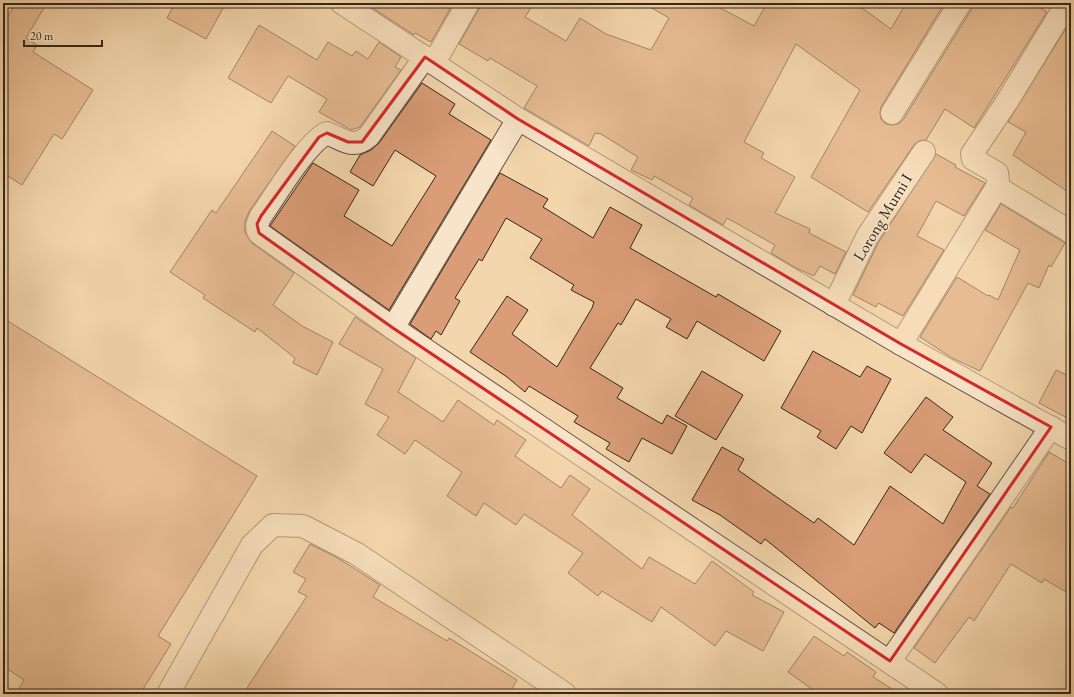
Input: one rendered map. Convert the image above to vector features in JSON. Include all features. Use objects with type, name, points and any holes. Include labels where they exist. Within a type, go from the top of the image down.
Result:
[{"type":"street","points":[[342,3],[518,119],[901,344],[1071,439]]},
{"type":"street","points":[[468,3],[430,60],[369,136],[357,144],[348,142],[327,133],[319,137],[305,152],[257,224],[256,230],[262,236],[393,328],[890,661],[936,694]]},
{"type":"street","points":[[892,112],[960,3]]},
{"type":"street","points":[[901,344],[996,187],[998,180],[997,174],[973,160],[972,154],[1067,3]]},
{"type":"street","points":[[393,328],[518,119]]},
{"type":"street","name":"Lorong Murni I","points":[[834,305],[875,222],[924,152]]},
{"type":"street","points":[[996,187],[1071,232]]},
{"type":"street","points":[[890,661],[1051,427]]},
{"type":"street","points":[[168,694],[252,545],[273,525],[303,526],[357,554],[565,694]]},
{"type":"highlighted area","points":[[425,57],[518,119],[901,344],[1051,427],[890,661],[393,328],[259,233],[257,224],[261,216],[319,137],[327,133],[348,142],[362,142]]},
{"type":"building","points":[[16,3],[47,3],[26,38],[37,45],[33,52],[93,90],[62,139],[54,134],[22,185],[3,173],[3,24]]},
{"type":"building","points":[[175,3],[226,3],[206,39],[167,18]]},
{"type":"building","points":[[365,3],[439,3],[450,9],[431,42],[415,33],[414,35]]},
{"type":"building","points":[[480,3],[534,3],[525,17],[566,41],[580,18],[606,34],[651,50],[669,18],[643,3],[711,3],[754,26],[767,3],[855,3],[891,29],[906,3],[942,3],[944,4],[881,107],[881,119],[886,124],[892,125],[898,124],[903,120],[971,10],[972,3],[1033,3],[1047,12],[974,128],[945,109],[926,140],[919,141],[914,145],[868,212],[811,177],[860,90],[796,44],[744,142],[764,153],[761,158],[795,177],[775,213],[810,229],[809,233],[846,252],[835,274],[820,266],[814,276],[796,268],[771,253],[775,245],[727,218],[723,225],[689,205],[693,198],[654,176],[652,180],[631,170],[638,157],[601,134],[595,133],[589,146],[524,108],[537,86],[490,58],[488,61],[459,44],[479,9]]},
{"type":"building","points":[[259,25],[317,60],[328,42],[352,56],[356,51],[368,59],[379,42],[401,57],[395,67],[401,70],[360,127],[351,130],[319,112],[327,99],[288,76],[271,103],[228,78]]},
{"type":"building","points":[[1068,25],[1071,27],[1071,194],[1013,155],[1026,132],[1008,122]]},
{"type":"building","points":[[422,83],[455,104],[449,114],[491,140],[389,310],[270,226],[313,163],[359,190],[344,216],[392,246],[436,176],[395,150],[373,186],[350,172],[360,155],[371,150],[379,143]]},
{"type":"building","points":[[272,131],[295,146],[250,210],[245,221],[245,232],[252,243],[294,273],[273,305],[302,326],[333,342],[317,375],[293,363],[295,358],[257,328],[255,332],[203,298],[205,295],[170,272],[212,210],[216,213]]},
{"type":"building","points":[[936,154],[956,165],[955,167],[985,183],[964,216],[936,201],[917,236],[944,250],[903,316],[878,303],[876,307],[853,295],[878,243]]},
{"type":"building","points":[[500,173],[548,199],[543,207],[593,238],[610,207],[642,225],[630,248],[716,297],[718,294],[781,331],[764,361],[697,321],[687,339],[666,327],[671,319],[636,299],[621,325],[618,323],[590,368],[623,388],[617,398],[662,424],[667,415],[687,426],[672,454],[642,438],[629,462],[606,449],[610,443],[574,422],[578,416],[529,386],[525,392],[507,377],[470,352],[507,296],[528,310],[512,334],[557,367],[592,308],[594,302],[571,290],[574,285],[530,258],[542,239],[506,218],[482,261],[479,259],[455,298],[460,301],[441,335],[436,331],[431,339],[410,324]]},
{"type":"building","points":[[1001,204],[1065,243],[1051,267],[1049,265],[1039,288],[1028,283],[980,371],[952,358],[920,337],[957,277],[988,296],[989,295],[998,300],[1020,250],[985,230]]},
{"type":"building","points":[[355,317],[416,358],[398,392],[443,422],[458,400],[494,425],[497,420],[526,440],[515,456],[561,488],[570,475],[590,489],[572,515],[642,569],[649,557],[695,584],[712,561],[754,592],[752,595],[784,612],[763,651],[726,631],[715,646],[661,607],[652,622],[602,591],[598,596],[568,573],[583,553],[524,514],[516,525],[484,503],[476,516],[447,496],[462,472],[415,440],[405,454],[377,435],[389,417],[365,404],[383,369],[339,344]]},
{"type":"building","points":[[3,318],[257,476],[158,636],[171,644],[140,694],[16,694],[24,680],[3,666]]},
{"type":"building","points":[[813,351],[860,377],[867,366],[891,379],[862,433],[851,426],[836,449],[817,437],[821,431],[781,408]]},
{"type":"building","points":[[1056,370],[1071,377],[1071,420],[1039,403]]},
{"type":"building","points":[[702,371],[743,395],[716,440],[675,416]]},
{"type":"building","points":[[926,397],[953,417],[943,430],[992,463],[977,486],[990,494],[894,633],[879,623],[875,628],[765,539],[761,544],[720,515],[692,500],[722,447],[744,459],[738,470],[814,523],[818,518],[854,545],[890,486],[943,524],[966,482],[925,454],[911,473],[884,453]]},
{"type":"building","points":[[1049,452],[1071,465],[1071,595],[1044,579],[1042,583],[1011,564],[974,621],[969,617],[935,663],[914,648],[1011,507],[1013,508]]},
{"type":"building","points":[[310,544],[336,557],[380,585],[373,597],[447,641],[449,638],[517,680],[509,694],[243,694],[307,596],[298,592],[306,579],[293,572]]},
{"type":"building","points":[[814,636],[844,656],[847,652],[876,672],[873,677],[900,694],[819,694],[788,672]]}]
